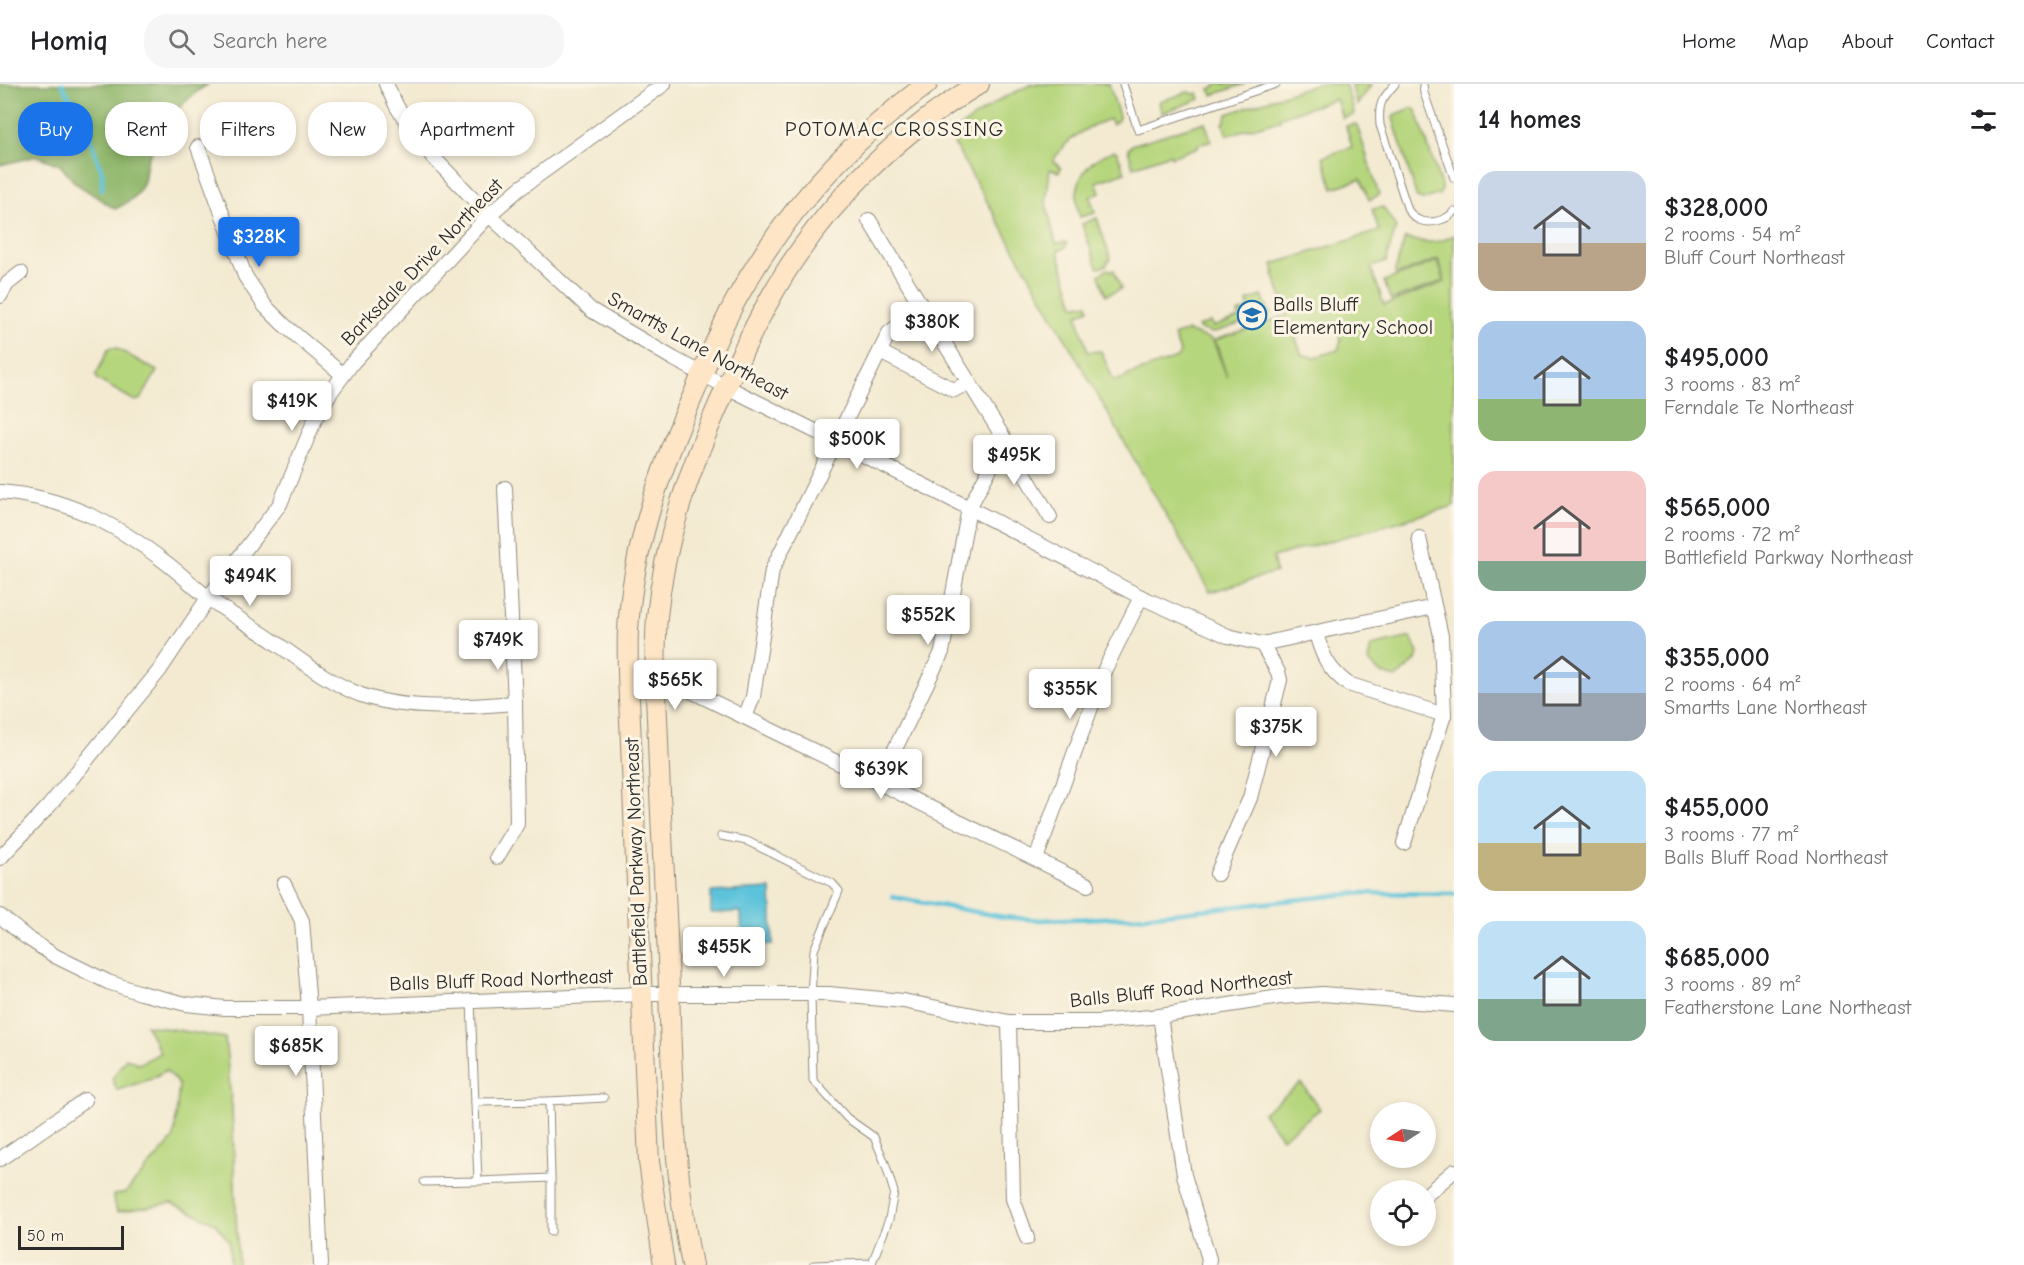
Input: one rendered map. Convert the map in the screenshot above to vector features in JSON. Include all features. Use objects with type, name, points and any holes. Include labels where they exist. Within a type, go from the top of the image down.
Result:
[{"type":"main road","name":"Battlefield Parkway Northeast","points":[[664,1265],[649,1162],[629,698],[628,629],[636,566],[653,499],[677,429],[735,301],[763,255],[827,172],[879,122],[927,84]]},
{"type":"main road","name":"Battlefield Parkway Northeast","points":[[692,1265],[675,1145],[656,708],[657,620],[662,573],[676,514],[725,386],[745,344],[784,275],[846,192],[898,143],[933,115],[979,84]]},
{"type":"street","name":"Smartts Lane Northeast","points":[[386,84],[397,107],[433,157],[489,215],[591,310],[725,386],[969,507],[1141,597],[1228,636],[1262,644],[1434,607]]},
{"type":"street","name":"Barksdale Drive Northeast","points":[[0,858],[49,806],[159,671],[208,598],[280,504],[316,417],[343,375],[489,215],[549,165],[664,84]]},
{"type":"street","points":[[198,147],[240,265],[252,287],[283,324],[343,375]]},
{"type":"street","points":[[869,220],[1050,517]]},
{"type":"street","points":[[0,296],[7,284],[21,273]]},
{"type":"street","points":[[745,717],[753,697],[772,570],[889,333],[922,307]]},
{"type":"street","points":[[880,352],[954,390],[969,382]]},
{"type":"street","points":[[879,782],[942,652],[969,507],[1005,440]]},
{"type":"street","points":[[496,857],[517,824],[515,704],[505,488]]},
{"type":"street","points":[[0,492],[67,504],[100,519],[136,541],[208,598],[311,668],[364,696],[402,703],[438,706],[470,707],[515,704]]},
{"type":"street","points":[[1404,843],[1444,716],[1441,636],[1419,538]]},
{"type":"street","points":[[1036,859],[1105,669],[1141,597]]},
{"type":"street","points":[[1316,633],[1328,666],[1348,684],[1444,716]]},
{"type":"street","points":[[1217,874],[1250,798],[1280,680],[1262,644]]},
{"type":"street","points":[[687,689],[1088,885]]},
{"type":"street","points":[[284,884],[302,921],[309,1008],[321,1265]]},
{"type":"street","name":"Balls Bluff Road Northeast","points":[[0,916],[26,937],[56,956],[108,982],[141,993],[202,1006],[225,1008],[309,1008],[642,994],[829,994],[903,1001],[1009,1022],[1098,1022],[1160,1016],[1280,997],[1323,994],[1454,1005]]},
{"type":"street","points":[[1160,1016],[1184,1175],[1209,1259],[1208,1265]]},
{"type":"street","points":[[1009,1022],[1012,1199],[1027,1238]]},
{"type":"street","points":[[0,1159],[85,1100]]},
{"type":"street","points":[[1436,1187],[1454,1171]]},
{"type":"lane","points":[[1123,84],[1138,129],[1276,84]]},
{"type":"lane","points":[[1395,84],[1382,99],[1379,111],[1380,125],[1408,210],[1417,219],[1426,222],[1439,221],[1454,211]]},
{"type":"lane","points":[[1423,84],[1424,93],[1454,178]]},
{"type":"lane","points":[[721,836],[747,841],[832,883],[839,891],[814,950],[811,995],[813,1080],[847,1118],[874,1137],[894,1192],[889,1219],[873,1264],[813,1265]]},
{"type":"lane","points":[[471,1000],[478,1181]]},
{"type":"lane","points":[[475,1102],[604,1098]]},
{"type":"lane","points":[[549,1101],[551,1232]]},
{"type":"lane","points":[[424,1182],[551,1178]]},
{"type":"green space","points":[[0,84],[208,84],[185,102],[105,102],[105,156],[150,156],[144,181],[139,191],[129,201],[115,209],[75,183],[60,165],[37,156],[0,165]]},
{"type":"green space","points":[[1032,84],[1109,84],[1119,116],[1118,120],[1112,125],[1109,119],[1092,126],[1064,146],[1053,161],[1061,168],[1059,172],[1050,169],[1046,203],[1056,244],[1067,243],[1065,248],[1058,251],[1074,305],[1088,304],[1089,309],[1077,315],[1088,352],[1101,351],[1114,381],[1177,358],[1180,352],[1174,336],[1187,331],[1213,340],[1227,377],[1215,340],[1288,315],[1273,273],[1275,272],[1273,264],[1379,231],[1372,209],[1383,207],[1396,227],[1386,262],[1371,267],[1384,305],[1445,282],[1438,259],[1396,275],[1395,271],[1405,238],[1430,242],[1454,235],[1454,506],[1273,557],[1276,572],[1210,592],[949,135],[1001,99]],"holes":[[[1334,323],[1341,340],[1338,350],[1315,357],[1302,355],[1295,336]]]},
{"type":"green space","points":[[1217,84],[1245,84],[1212,95],[1210,89]]},
{"type":"green space","points":[[1315,84],[1345,84],[1353,115],[1342,118],[1336,99],[1280,117],[1280,120],[1227,135],[1223,123],[1227,114]]},
{"type":"green space","points":[[1351,84],[1372,84],[1357,105]]},
{"type":"green space","points":[[1188,92],[1198,93],[1200,99],[1162,113],[1160,101]]},
{"type":"green space","points":[[1412,108],[1418,115],[1442,189],[1440,194],[1422,200],[1417,198],[1393,118],[1394,115]]},
{"type":"green space","points":[[1205,122],[1211,140],[1171,157],[1170,154],[1133,167],[1128,149],[1132,145]]},
{"type":"green space","points":[[1355,124],[1379,195],[1369,200],[1361,179],[1333,188],[1323,157],[1352,147],[1346,126]]},
{"type":"green space","points":[[1114,151],[1117,152],[1125,172],[1096,182],[1100,193],[1090,197],[1095,213],[1080,217],[1077,195],[1082,176],[1095,161]]},
{"type":"green space","points":[[1097,218],[1111,260],[1107,262],[1107,265],[1099,268],[1082,224]]},
{"type":"green space","points":[[1438,261],[1444,281],[1391,300],[1384,281]]},
{"type":"green space","points":[[1108,269],[1114,270],[1121,289],[1106,295],[1099,275]]},
{"type":"green space","points":[[1262,296],[1270,314],[1212,333],[1199,329],[1198,327],[1211,322],[1213,327],[1239,318],[1238,313],[1249,309],[1247,301]]},
{"type":"green space","points":[[109,348],[116,348],[157,371],[141,399],[135,401],[98,380],[96,375]]},
{"type":"green space","points":[[1411,637],[1418,653],[1416,660],[1396,678],[1380,673],[1368,661],[1371,646]]},
{"type":"green space","points":[[146,1025],[225,1038],[232,1107],[238,1265],[230,1265],[229,1241],[215,1223],[172,1203],[117,1212],[113,1195],[125,1193],[174,1138],[179,1085],[166,1070],[151,1079],[117,1090],[112,1079],[126,1058],[139,1064],[160,1053]]},
{"type":"green space","points":[[1301,1083],[1320,1109],[1282,1138],[1263,1113]]},
{"type":"water","points":[[771,889],[773,944],[742,946],[741,912],[711,913],[711,892]]},
{"type":"waterway","points":[[62,84],[85,125],[102,172],[102,189]]},
{"type":"waterway","points":[[893,897],[1004,917],[1039,920],[1135,917],[1359,893],[1454,894]]},
{"type":"place","name":"Balls Bluff Elementary School","points":[[1252,315]]},
{"type":"district","name":"POTOMAC CROSSING","points":[[895,129]]}]
